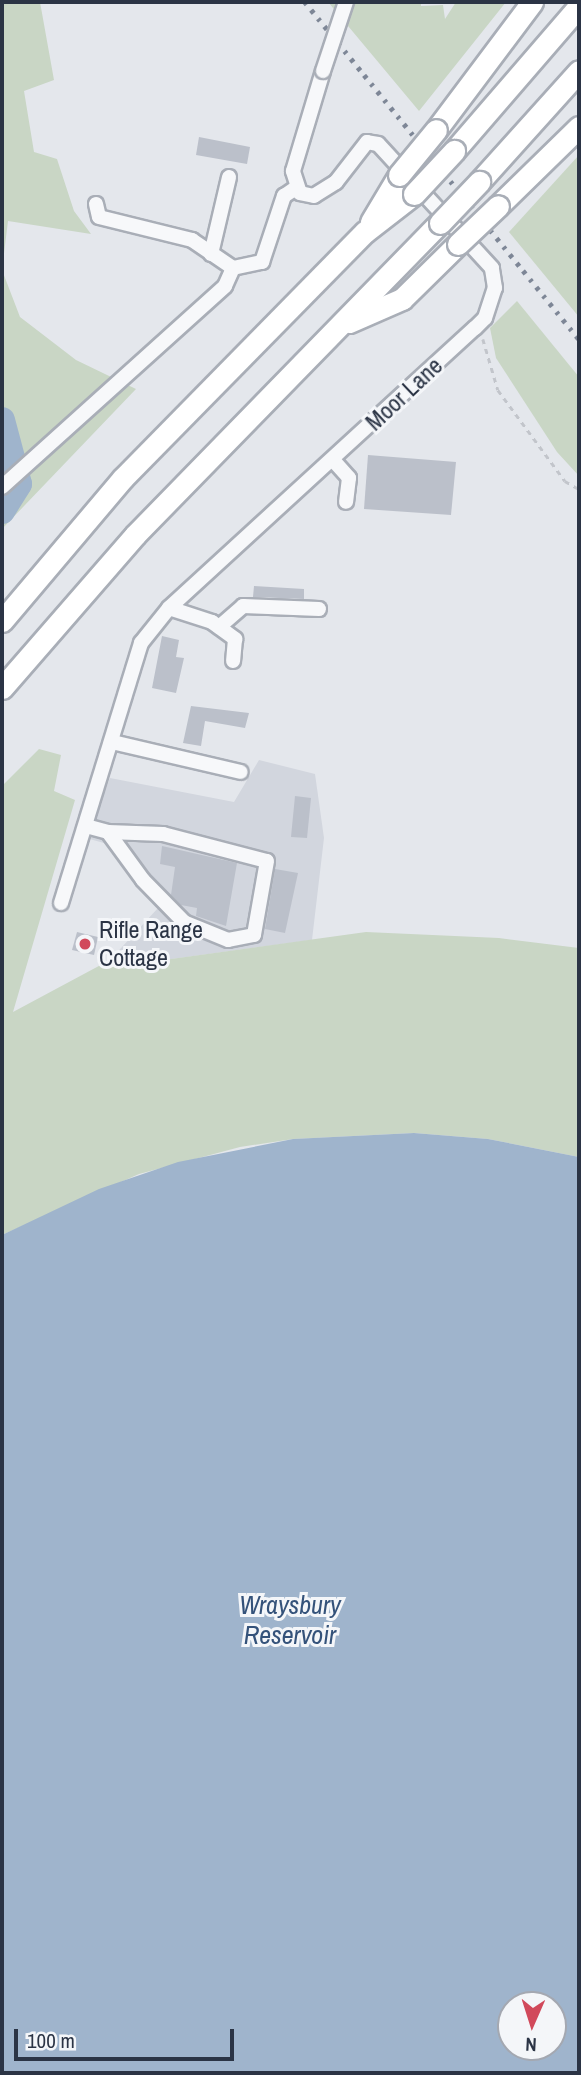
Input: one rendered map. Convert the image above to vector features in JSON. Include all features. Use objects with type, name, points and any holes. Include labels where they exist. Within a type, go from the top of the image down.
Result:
[{"type":"highway","points":[[365,232],[399,175],[532,2]]},
{"type":"highway","points":[[2,621],[115,487],[365,232],[414,194],[579,6]]},
{"type":"highway","points":[[2,688],[135,535],[440,223],[579,71]]},
{"type":"highway","points":[[341,326],[402,299],[579,127]]},
{"type":"street","points":[[96,204],[99,217],[192,240],[233,268],[262,262],[284,196],[296,188],[293,171],[346,2]]},
{"type":"street","name":"Moor Lane","points":[[61,903],[141,643],[169,608],[485,318],[495,288],[492,268],[385,149],[367,142],[336,182],[314,196],[296,188]]},
{"type":"street","points":[[211,254],[229,177]]},
{"type":"street","points":[[2,487],[33,456],[225,286],[233,268]]},
{"type":"street","points":[[333,460],[349,478],[346,502]]},
{"type":"street","points":[[219,627],[243,606],[319,609]]},
{"type":"street","points":[[169,608],[219,627],[235,639],[233,661]]},
{"type":"street","points":[[112,742],[241,772]]},
{"type":"street","points":[[86,825],[108,832],[163,834],[267,861],[254,934],[228,940],[184,922],[143,880],[108,832]]},
{"type":"path","points":[[475,328],[498,390],[565,481],[579,489]]},
{"type":"shaded area","points":[[259,760],[315,774],[324,838],[312,940],[113,967],[110,960],[158,908],[111,845],[86,838],[110,778],[234,802]]},
{"type":"green space","points":[[2,2],[40,2],[54,80],[24,91],[34,152],[57,159],[74,211],[91,234],[8,221],[2,270]]},
{"type":"green space","points":[[328,2],[421,2],[421,6],[443,5],[445,19],[456,2],[506,2],[419,111]]},
{"type":"green space","points":[[579,155],[579,317],[509,232]]},
{"type":"green space","points":[[2,270],[20,317],[76,360],[136,389],[2,529],[6,465],[2,470]]},
{"type":"green space","points":[[517,301],[579,377],[579,476],[557,452],[496,358],[490,328]]},
{"type":"green space","points":[[39,749],[61,755],[54,791],[75,800],[13,1012],[110,960],[113,967],[366,932],[499,938],[579,948],[579,1157],[488,1139],[414,1133],[293,1139],[240,1147],[139,1174],[2,1235],[2,786]]},
{"type":"water","name":"Wraysbury Reservoir","points":[[414,1133],[488,1139],[579,1157],[579,2073],[2,2073],[2,1235],[99,1189],[178,1162],[293,1139]]},
{"type":"building","points":[[199,137],[250,147],[247,164],[196,155]]},
{"type":"building","points":[[368,455],[456,462],[451,515],[364,509]]},
{"type":"building","points":[[254,586],[304,589],[304,599],[253,597]]},
{"type":"building","points":[[162,636],[179,640],[176,657],[184,658],[176,693],[152,688]]},
{"type":"building","points":[[191,706],[249,713],[245,728],[205,721],[201,746],[183,743]]},
{"type":"building","points":[[295,796],[311,798],[307,838],[291,837]]},
{"type":"building","points":[[162,846],[237,863],[226,926],[196,916],[197,908],[181,905],[171,895],[175,867],[160,864]]},
{"type":"building","points":[[275,869],[298,873],[285,933],[265,929]]},
{"type":"building","name":"Rifle Range Cottage","points":[[77,932],[98,937],[94,955],[72,950]]},
{"type":"waterway","points":[[2,420],[19,484],[2,511]]},
{"type":"railway","points":[[305,2],[579,339]]},
{"type":"place","name":"Rifle Range Cottage","points":[[85,944]]}]
